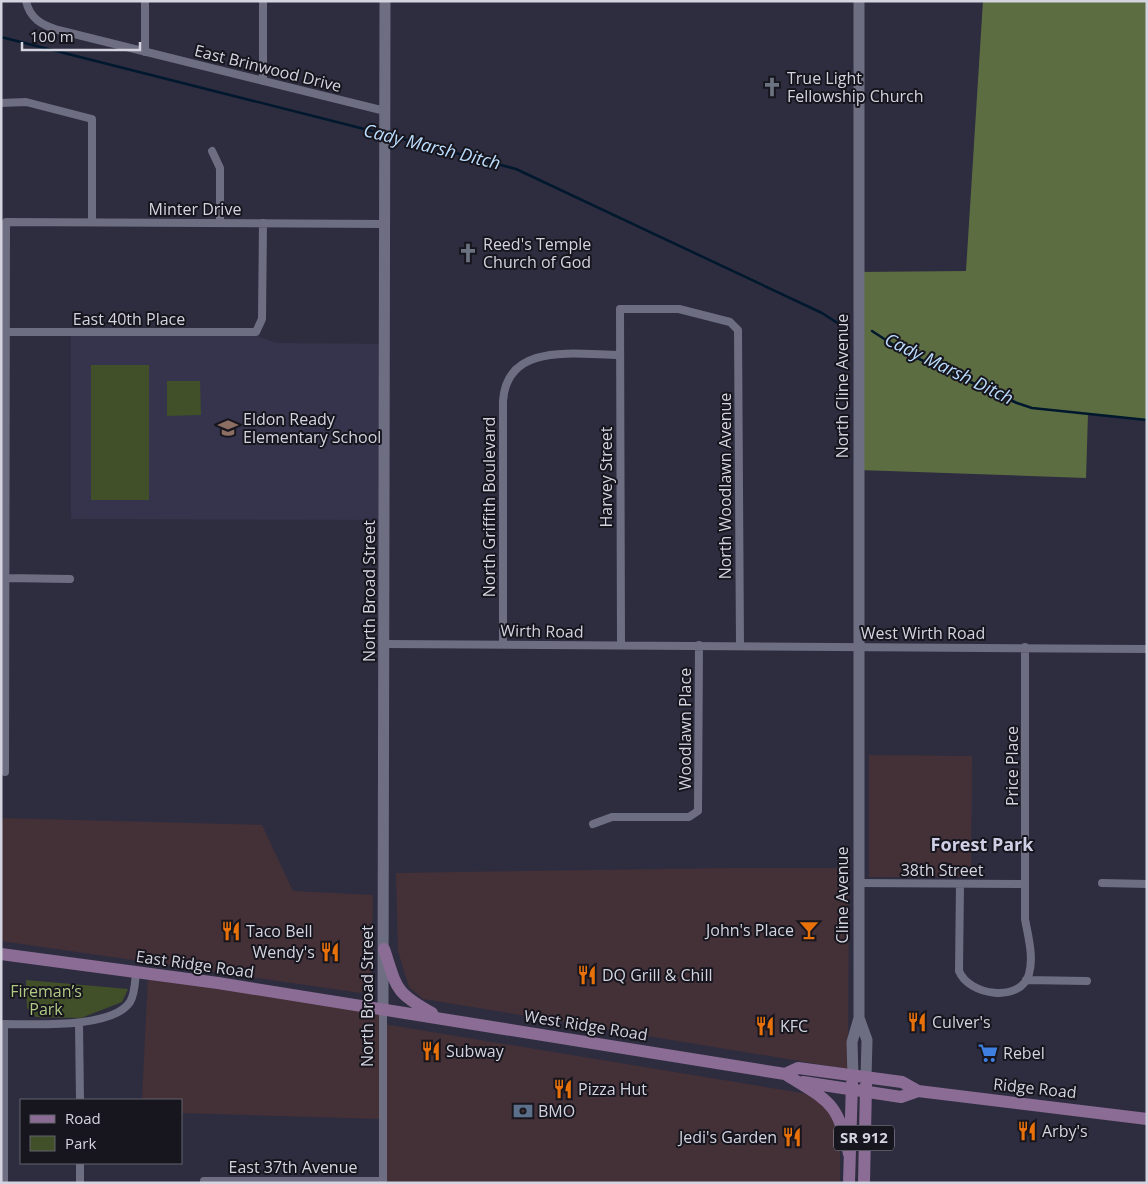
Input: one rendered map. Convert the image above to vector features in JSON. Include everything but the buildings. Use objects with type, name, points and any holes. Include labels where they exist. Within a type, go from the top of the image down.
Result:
[{"type":"main road","points":[[384,949],[398,989],[408,1000],[440,1018]]},
{"type":"main road","name":"East Ridge Road","points":[[1,954],[383,1009]]},
{"type":"main road","name":"West Ridge Road","points":[[383,1009],[790,1077],[859,1092]]},
{"type":"main road","name":"West Ridge Road","points":[[790,1077],[798,1068],[852,1076]]},
{"type":"main road","name":"Ridge Road","points":[[852,1076],[902,1082],[918,1092]]},
{"type":"main road","name":"Cline Avenue","points":[[852,1076],[859,1092],[864,1183]]},
{"type":"main road","points":[[790,1077],[822,1097],[832,1107],[844,1128],[849,1154]]},
{"type":"main road","name":"Cline Avenue","points":[[849,1183],[849,1154],[859,1092],[866,1078]]},
{"type":"main road","name":"Ridge Road","points":[[859,1092],[901,1097],[918,1092],[1147,1119]]},
{"type":"street","name":"East Brinwood Drive","points":[[26,1],[32,15],[42,24],[58,30],[385,111]]},
{"type":"street","points":[[145,1],[145,52]]},
{"type":"street","points":[[263,82],[264,1]]},
{"type":"street","name":"North Broad Street","points":[[383,1181],[385,1]]},
{"type":"street","name":"North Cline Avenue","points":[[858,771],[859,1]]},
{"type":"street","points":[[1,103],[26,102],[92,119],[92,222]]},
{"type":"street","points":[[212,151],[220,168],[220,222]]},
{"type":"street","name":"Minter Drive","points":[[3,332],[6,222],[385,224]]},
{"type":"street","name":"East 40th Place","points":[[3,332],[256,332],[262,319],[263,223]]},
{"type":"street","name":"North Woodlawn Avenue","points":[[620,309],[679,309],[730,322],[736,327],[738,334],[740,646]]},
{"type":"street","name":"Harvey Street","points":[[620,309],[621,646]]},
{"type":"street","points":[[3,332],[5,772]]},
{"type":"street","name":"North Griffith Boulevard","points":[[503,644],[503,401],[506,384],[512,372],[536,356],[620,355]]},
{"type":"street","points":[[5,578],[70,579]]},
{"type":"street","name":"Wirth Road","points":[[385,644],[699,646]]},
{"type":"street","name":"West Wirth Road","points":[[699,646],[1147,649]]},
{"type":"street","name":"Woodlawn Place","points":[[593,824],[612,817],[689,818],[697,813],[699,804],[699,646]]},
{"type":"street","name":"Price Place","points":[[1025,647],[1025,919],[1030,945],[1030,973],[1026,980]]},
{"type":"street","name":"Cline Avenue","points":[[852,1076],[852,1042],[859,1018],[858,771]]},
{"type":"street","name":"38th Street","points":[[858,883],[1026,884]]},
{"type":"street","points":[[1102,883],[1147,884]]},
{"type":"street","points":[[960,884],[959,971],[963,980],[978,990],[997,993],[1018,987],[1026,980],[1087,981]]},
{"type":"street","points":[[4,1183],[4,1024],[80,1024],[124,1009],[132,1000],[136,972]]},
{"type":"street","name":"Cline Avenue","points":[[859,1018],[867,1040],[866,1078]]},
{"type":"street","points":[[80,1024],[80,1099]]},
{"type":"street","points":[[80,1164],[80,1183]]},
{"type":"street","name":"East 37th Avenue","points":[[204,1182],[383,1181]]},
{"type":"shaded area","name":"Eldon Ready Elementary School","points":[[71,332],[248,333],[277,343],[385,344],[385,520],[71,519]]},
{"type":"shaded area","points":[[869,755],[972,756],[971,877],[869,877]]},
{"type":"shaded area","points":[[1,818],[262,825],[293,891],[373,895],[371,978],[361,993],[1,941]]},
{"type":"shaded area","points":[[849,868],[848,1069],[423,999],[409,987],[398,951],[396,873]]},
{"type":"shaded area","points":[[148,976],[381,1011],[381,1119],[182,1113],[182,1099],[142,1099]]},
{"type":"shaded area","points":[[383,1024],[802,1093],[817,1098],[830,1109],[842,1146],[840,1150],[840,1183],[384,1183]]},
{"type":"green space","points":[[983,1],[1147,1],[1147,420],[1088,414],[1086,478],[859,470],[858,272],[966,271]]},
{"type":"green space","points":[[91,365],[149,365],[149,500],[91,500]]},
{"type":"green space","points":[[167,381],[200,381],[201,415],[167,416]]},
{"type":"green space","name":"Fireman’s Park","points":[[26,980],[128,989],[122,1002],[81,1018],[36,1017],[27,1008]]},
{"type":"waterway","name":"Cady Marsh Ditch","points":[[1,37],[380,133]]},
{"type":"waterway","name":"Cady Marsh Ditch","points":[[388,135],[516,169],[822,313],[839,324]]},
{"type":"waterway","name":"Cady Marsh Ditch","points":[[872,331],[906,353],[1032,408],[1147,420]]},
{"type":"place","name":"True Light Fellowship Church","points":[[772,87]]},
{"type":"place","name":"Reed's Temple Church of God","points":[[468,253]]},
{"type":"place","name":"Eldon Ready Elementary School","points":[[228,428]]},
{"type":"place","name":"John's Place","points":[[809,930]]},
{"type":"place","name":"Taco Bell","points":[[231,931]]},
{"type":"place","name":"Wendy's","points":[[330,952]]},
{"type":"place","name":"DQ Grill & Chill","points":[[587,975]]},
{"type":"place","name":"Culver's","points":[[917,1022]]},
{"type":"place","name":"KFC","points":[[765,1026]]},
{"type":"place","name":"Subway","points":[[431,1051]]},
{"type":"place","name":"Rebel","points":[[988,1053]]},
{"type":"place","name":"Pizza Hut","points":[[563,1089]]},
{"type":"place","name":"BMO","points":[[523,1111]]},
{"type":"place","name":"Arby's","points":[[1027,1131]]},
{"type":"place","name":"Jedi's Garden","points":[[792,1137]]},
{"type":"district","name":"Forest Park","points":[[982,845]]}]
